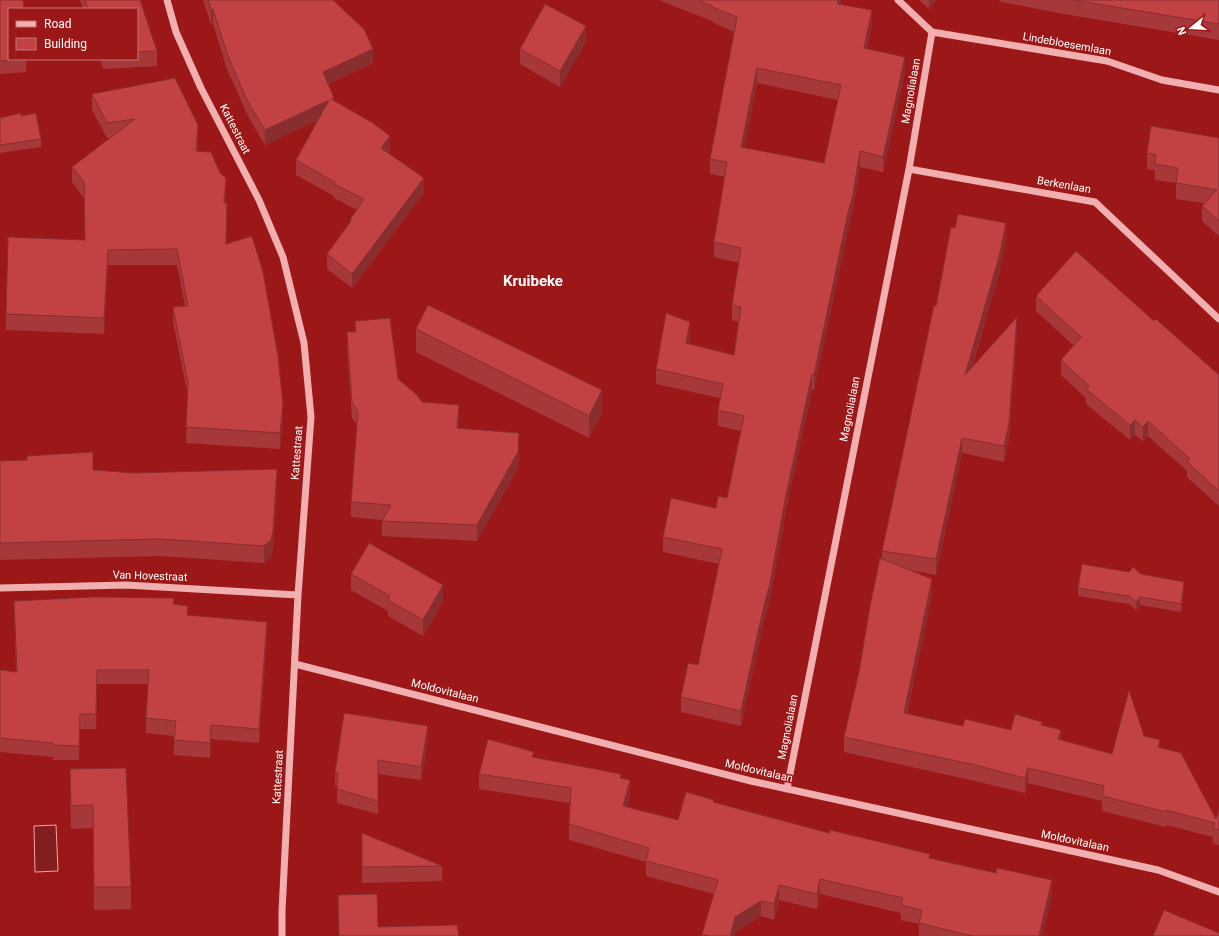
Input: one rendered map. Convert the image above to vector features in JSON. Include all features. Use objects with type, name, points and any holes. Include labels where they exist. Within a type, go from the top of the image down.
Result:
[{"type":"street","name":"Kattestraat","points":[[167,0],[179,39],[201,88],[259,200],[282,257],[304,343],[311,417],[298,595],[282,936]]},
{"type":"street","points":[[898,0],[932,32]]},
{"type":"street","name":"Lindebloesemlaan","points":[[932,32],[1107,61],[1162,80],[1219,90]]},
{"type":"street","name":"Magnolialaan","points":[[787,789],[909,169],[932,32]]},
{"type":"street","name":"Berkenlaan","points":[[909,169],[1095,202],[1219,319]]},
{"type":"street","name":"Van Hovestraat","points":[[0,588],[126,585],[298,595]]},
{"type":"street","name":"Moldovitalaan","points":[[295,664],[751,781],[1158,870],[1219,892]]},
{"type":"shaded area","points":[[56,825],[58,871],[35,872],[34,826]]},
{"type":"building","points":[[0,0],[23,0],[24,8],[8,8],[8,60],[26,60],[0,61]]},
{"type":"building","points":[[85,0],[140,0],[157,51],[138,52],[138,8],[88,8]]},
{"type":"building","points":[[208,0],[333,0],[364,29],[373,49],[323,72],[334,98],[331,99],[373,123],[390,136],[381,148],[424,178],[352,274],[327,254],[351,221],[350,220],[364,199],[334,184],[335,182],[296,160],[329,100],[265,130],[248,102],[227,54],[213,9],[211,10]]},
{"type":"building","points":[[698,0],[838,0],[838,4],[872,10],[864,48],[905,57],[883,157],[860,151],[853,194],[814,375],[812,374],[786,495],[770,583],[741,711],[681,697],[688,663],[698,665],[722,549],[663,537],[671,498],[716,508],[718,496],[727,498],[744,416],[718,410],[723,384],[656,369],[666,313],[690,322],[686,343],[734,355],[741,307],[732,305],[741,248],[714,242],[727,162],[710,159],[737,17]],"holes":[[[757,68],[841,85],[824,163],[741,147]]]},
{"type":"building","points":[[1073,0],[1219,0],[1219,24]]},
{"type":"building","points":[[545,4],[586,26],[560,71],[520,49]]},
{"type":"building","points":[[175,78],[198,125],[196,151],[211,152],[220,173],[226,178],[224,203],[227,203],[226,244],[252,236],[263,272],[278,356],[283,404],[280,433],[186,427],[188,383],[173,307],[188,306],[177,249],[108,250],[104,318],[6,314],[8,237],[85,240],[84,182],[72,167],[135,119],[107,123],[92,94]]},
{"type":"building","points":[[21,113],[21,116],[36,113],[41,139],[0,145],[0,118]]},
{"type":"building","points":[[1151,126],[1219,138],[1219,221],[1202,206],[1217,190],[1176,183],[1178,168],[1155,164],[1156,155],[1147,153]]},
{"type":"building","points":[[958,214],[1006,223],[999,257],[965,375],[1017,317],[1009,423],[1004,446],[962,438],[936,559],[882,551],[934,305],[936,306],[951,227],[955,228]]},
{"type":"building","points":[[1076,251],[1154,321],[1156,319],[1219,375],[1219,491],[1187,462],[1190,459],[1148,421],[1143,427],[1135,420],[1130,425],[1086,389],[1089,386],[1061,360],[1081,337],[1036,296]]},
{"type":"building","points":[[428,305],[602,390],[589,416],[416,329]]},
{"type":"building","points":[[390,318],[398,379],[416,394],[422,402],[459,405],[457,428],[519,433],[518,452],[477,525],[382,521],[391,505],[351,502],[358,412],[352,402],[347,332],[356,332],[355,321]]},
{"type":"building","points":[[93,452],[93,470],[134,473],[277,469],[273,531],[271,540],[264,546],[160,539],[0,543],[0,461],[27,460],[27,456]]},
{"type":"building","points":[[369,543],[443,585],[423,620],[388,600],[390,596],[351,574]]},
{"type":"building","points":[[880,558],[932,579],[904,713],[963,726],[965,719],[1011,730],[1015,714],[1042,722],[1041,725],[1061,730],[1058,739],[1112,754],[1129,690],[1144,736],[1160,740],[1158,747],[1181,753],[1216,819],[1219,810],[1219,830],[1213,828],[1215,823],[1166,810],[1166,812],[1102,796],[1104,786],[1028,768],[1025,778],[975,765],[844,737],[859,672]]},
{"type":"building","points":[[1082,564],[1129,572],[1133,567],[1141,574],[1184,582],[1181,604],[1140,597],[1136,602],[1129,596],[1078,588]]},
{"type":"building","points":[[94,597],[174,598],[173,604],[188,606],[187,615],[267,622],[259,729],[211,725],[210,743],[174,740],[176,721],[146,718],[149,670],[97,670],[96,714],[80,714],[79,746],[53,745],[53,743],[0,738],[0,670],[17,672],[14,601]]},
{"type":"building","points":[[344,713],[428,726],[421,767],[378,760],[378,801],[337,789],[338,773],[335,772]]},
{"type":"building","points":[[488,739],[534,752],[532,757],[621,774],[620,778],[630,780],[623,806],[678,820],[686,792],[714,800],[713,802],[829,833],[830,830],[930,854],[929,858],[996,873],[997,868],[1052,880],[1039,936],[972,936],[919,923],[922,910],[901,905],[903,898],[820,879],[817,894],[779,885],[774,904],[761,901],[735,917],[730,936],[709,936],[702,934],[718,880],[646,861],[649,848],[569,824],[571,788],[479,774]]},
{"type":"building","points":[[126,768],[131,887],[94,887],[93,805],[71,806],[70,769]]},
{"type":"building","points":[[362,833],[442,866],[362,867]]},
{"type":"building","points":[[377,894],[378,927],[457,925],[459,936],[339,936],[338,895]]},
{"type":"building","points":[[1164,910],[1219,933],[1219,936],[1153,936]]},
{"type":"district","name":"Kruibeke","points":[[533,281]]}]
